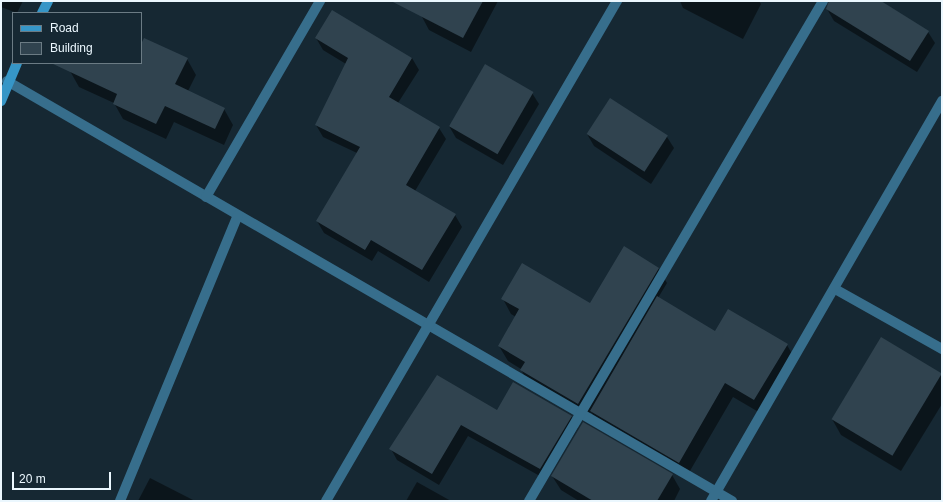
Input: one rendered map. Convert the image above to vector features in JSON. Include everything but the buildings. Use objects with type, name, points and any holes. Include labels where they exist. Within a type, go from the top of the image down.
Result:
[{"type":"main road","points":[[42,12],[48,1]]},
{"type":"main road","points":[[1,101],[7,82],[16,64]]},
{"type":"street","points":[[206,197],[320,1]]},
{"type":"street","points":[[326,501],[617,1]]},
{"type":"street","points":[[529,501],[823,1]]},
{"type":"street","points":[[7,82],[732,501]]},
{"type":"street","points":[[711,501],[835,289],[871,221],[942,101]]},
{"type":"street","points":[[120,501],[238,216]]},
{"type":"street","points":[[835,289],[942,349]]}]
